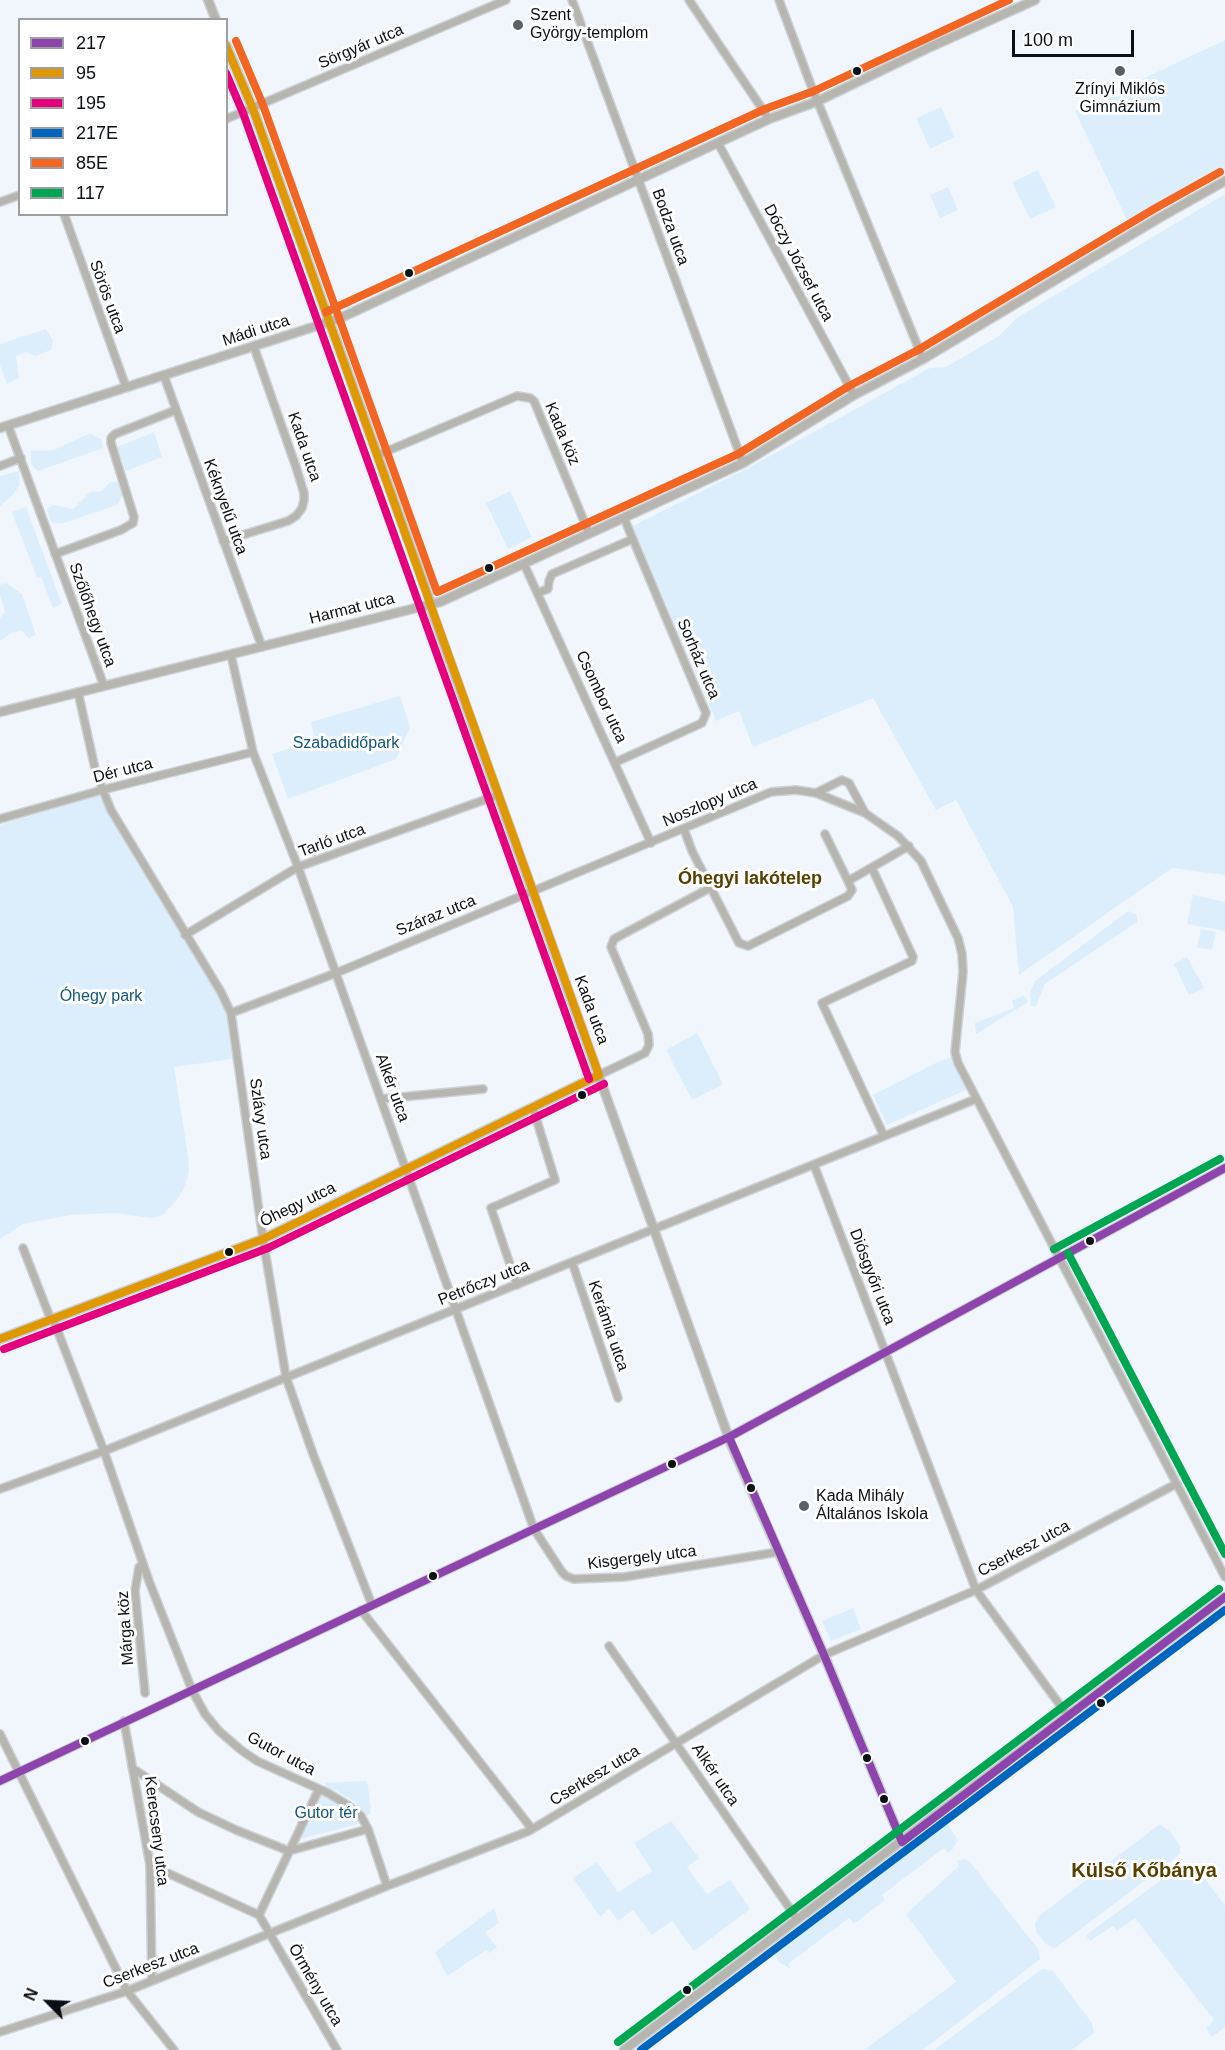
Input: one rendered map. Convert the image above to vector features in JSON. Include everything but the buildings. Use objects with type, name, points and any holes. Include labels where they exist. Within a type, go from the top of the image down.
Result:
[{"type":"street","points":[[208,0],[215,18]]},
{"type":"street","name":"Sörgyár utca","points":[[228,118],[506,0]]},
{"type":"street","name":"Bodza utca","points":[[572,0],[743,463]]},
{"type":"street","points":[[689,0],[769,120]]},
{"type":"street","points":[[779,0],[923,359]]},
{"type":"street","name":"Mádi utca","points":[[4,426],[330,322],[1035,0]]},
{"type":"street","name":"Kada utca","points":[[228,50],[253,109],[330,322],[729,1437],[902,1842]]},
{"type":"street","name":"Dóczy József utca","points":[[718,143],[854,395]]},
{"type":"street","name":"Harmat utca","points":[[0,712],[440,602],[743,463],[854,395],[923,359],[1225,181]]},
{"type":"street","points":[[0,202],[18,196]]},
{"type":"street","name":"Sörös utca","points":[[65,216],[126,387]]},
{"type":"street","name":"Kada utca","points":[[223,541],[288,521],[296,516],[304,500],[296,467],[254,347]]},
{"type":"street","name":"Kéknyelű utca","points":[[164,376],[262,647]]},
{"type":"street","name":"Kada köz","points":[[378,455],[517,396],[523,396],[534,401],[589,533]]},
{"type":"street","name":"Szőlőhegy utca","points":[[55,554],[121,530],[133,523],[134,517],[111,438],[115,434],[176,411]]},
{"type":"street","name":"Szőlőhegy utca","points":[[4,426],[21,459],[104,687]]},
{"type":"street","points":[[0,466],[21,459]]},
{"type":"street","name":"Sorház utca","points":[[616,762],[702,723],[706,713],[624,518]]},
{"type":"street","points":[[537,593],[548,589],[552,574],[633,539]]},
{"type":"street","name":"Csombor utca","points":[[524,564],[651,843]]},
{"type":"street","name":"Alkér utca","points":[[231,655],[253,752],[336,972],[534,1530]]},
{"type":"street","name":"Szlávy utca","points":[[78,692],[96,773],[111,810],[221,992],[231,1013],[263,1239],[286,1377],[313,1454],[372,1605]]},
{"type":"street","name":"Dér utca","points":[[0,819],[102,790],[253,752]]},
{"type":"street","name":"Noszlopy utca","points":[[816,793],[842,780],[849,783],[865,813]]},
{"type":"street","name":"Noszlopy utca","points":[[651,843],[771,792],[796,790],[816,793],[865,813],[898,836],[921,861],[958,938],[962,954],[963,972],[955,1052],[958,1063],[1225,1577]]},
{"type":"street","name":"Tarló utca","points":[[185,934],[298,867],[498,795]]},
{"type":"street","points":[[684,829],[710,888],[739,943],[748,946],[848,896],[852,890],[825,834]]},
{"type":"street","name":"Száraz utca","points":[[231,1013],[651,843]]},
{"type":"street","points":[[848,881],[909,846]]},
{"type":"street","points":[[872,868],[913,957],[912,961],[822,1003],[884,1136]]},
{"type":"street","points":[[598,1075],[645,1053],[649,1045],[648,1034],[611,946],[614,939],[710,888]]},
{"type":"street","name":"Óhegy utca","points":[[0,1339],[263,1239],[598,1075]]},
{"type":"street","points":[[381,1099],[483,1089]]},
{"type":"street","name":"Petrőczy utca","points":[[0,1489],[104,1451],[976,1099]]},
{"type":"street","points":[[517,1285],[491,1209],[555,1180],[533,1107]]},
{"type":"street","name":"Diósgyőri utca","points":[[814,1165],[887,1351],[976,1590],[1068,1716]]},
{"type":"street","points":[[0,1780],[729,1437],[1225,1168]]},
{"type":"street","name":"Gutor utca","points":[[23,1248],[104,1451],[143,1564],[192,1690],[211,1723],[257,1761],[349,1806],[361,1816],[368,1829]]},
{"type":"street","name":"Kerámia utca","points":[[572,1262],[618,1398]]},
{"type":"street","name":"Cserkesz utca","points":[[0,2032],[127,1991],[532,1829],[824,1655],[976,1590],[1176,1484]]},
{"type":"street","name":"Kisgergely utca","points":[[534,1530],[562,1572],[574,1579],[624,1577],[778,1552]]},
{"type":"street","name":"Márga köz","points":[[143,1564],[139,1567],[135,1591],[145,1693]]},
{"type":"street","points":[[624,2050],[1225,1597]]},
{"type":"street","points":[[361,1610],[532,1829]]},
{"type":"street","name":"Alkér utca","points":[[609,1646],[797,1919]]},
{"type":"street","name":"Kerecseny utca","points":[[124,1721],[135,1770],[150,1865],[152,1981]]},
{"type":"street","points":[[0,1734],[127,1991],[174,2050]]},
{"type":"street","points":[[135,1770],[198,1812],[289,1851],[368,1829],[387,1886]]},
{"type":"street","points":[[150,1865],[259,1916],[319,1790]]},
{"type":"street","name":"Örmény utca","points":[[259,1916],[337,2050]]},
{"type":"green space","points":[[1225,40],[1225,174],[1128,222],[1075,111]]},
{"type":"green space","points":[[941,107],[955,137],[930,149],[916,118]]},
{"type":"green space","points":[[1038,170],[1056,207],[1030,219],[1012,182]]},
{"type":"green space","points":[[948,187],[958,210],[940,218],[930,195]]},
{"type":"green space","points":[[1225,194],[1225,875],[1172,868],[1019,975],[1013,907],[956,800],[936,810],[873,698],[753,747],[739,711],[716,721],[633,526],[750,467],[930,368],[946,367],[999,336],[1018,317]]},
{"type":"green space","points":[[46,329],[53,341],[51,350],[35,356],[26,352],[16,356],[19,378],[7,384],[0,365],[0,344]]},
{"type":"green space","points":[[154,432],[162,457],[126,471],[117,447]]},
{"type":"green space","points":[[90,433],[102,440],[103,448],[38,471],[31,464],[31,451],[54,450]]},
{"type":"green space","points":[[19,471],[20,484],[12,496],[0,506],[0,476]]},
{"type":"green space","points":[[110,482],[118,482],[124,492],[117,505],[64,523],[54,523],[50,520],[47,509],[53,505],[73,509],[90,492],[102,491]]},
{"type":"green space","points":[[510,491],[532,537],[508,549],[486,503]]},
{"type":"green space","points":[[26,507],[62,604],[53,608],[41,577],[37,578],[12,512]]},
{"type":"green space","points":[[6,583],[22,594],[36,635],[29,638],[22,631],[11,633],[0,641],[0,618],[5,611],[0,585]]},
{"type":"green space","name":"Szabadidőpark","points":[[400,696],[410,727],[396,759],[288,799],[272,754],[315,740],[311,722]]},
{"type":"green space","name":"Óhegy park","points":[[99,795],[129,850],[217,992],[227,1015],[232,1059],[174,1067],[189,1171],[179,1197],[163,1215],[153,1218],[114,1213],[70,1215],[23,1224],[0,1239],[0,825]]},
{"type":"green space","points":[[1193,895],[1225,902],[1225,931],[1187,924]]},
{"type":"green space","points":[[1128,911],[1137,915],[1137,922],[1045,984],[1036,1006],[1031,1006],[1030,993],[1035,981]]},
{"type":"green space","points":[[1201,929],[1216,932],[1212,950],[1197,947]]},
{"type":"green space","points":[[1187,957],[1204,988],[1189,995],[1174,964]]},
{"type":"green space","points":[[1024,995],[1028,1002],[976,1034],[975,1023],[1014,1008],[1012,1001]]},
{"type":"green space","points":[[697,1033],[723,1084],[692,1100],[666,1050]]},
{"type":"green space","points":[[952,1057],[966,1090],[887,1125],[873,1095]]},
{"type":"green space","points":[[853,1608],[861,1629],[831,1641],[822,1621]]},
{"type":"green space","points":[[367,1781],[371,1808],[370,1814],[367,1815],[352,1800],[325,1787],[326,1783]]},
{"type":"green space","name":"Gutor tér","points":[[321,1791],[360,1817],[362,1823],[303,1838],[299,1836]]},
{"type":"green space","points":[[671,1821],[699,1858],[687,1867],[707,1894],[730,1880],[750,1909],[694,1951],[672,1921],[652,1935],[633,1910],[618,1921],[609,1908],[600,1917],[573,1878],[597,1862],[618,1892],[652,1871],[634,1843]]},
{"type":"green space","points":[[943,1822],[949,1826],[958,1840],[952,1850],[948,1853],[944,1848],[882,1895],[885,1900],[854,1924],[849,1918],[788,1964],[791,1969],[780,1963],[775,1955],[778,1946],[936,1825]]},
{"type":"green space","points":[[1160,1824],[1170,1832],[1180,1846],[1180,1854],[1057,1947],[1046,1944],[1036,1932],[1035,1923],[1039,1916]]},
{"type":"green space","points":[[966,1859],[1038,1949],[1040,1959],[923,2050],[864,2050],[956,1982],[906,1914],[959,1866],[957,1861]]},
{"type":"green space","points":[[1187,1864],[1195,1865],[1225,1906],[1225,2027],[1212,2037],[1206,2028],[1214,2020],[1135,1918],[1117,1931],[1113,1926],[1090,1941],[1086,1935],[1179,1867]]},
{"type":"green space","points":[[494,1908],[499,1923],[485,1932],[497,1947],[490,1953],[486,1950],[447,1976],[435,1952]]},
{"type":"green space","points":[[1042,1969],[1053,1971],[1092,2023],[1094,2033],[1072,2050],[934,2050]]},
{"type":"transit line","name":"85E","points":[[326,312],[765,109],[814,91],[1009,0]]},
{"type":"transit line","name":"85E","points":[[236,41],[263,105],[437,592],[738,454],[849,386],[918,350],[1220,172]]},
{"type":"transit line","name":"95","points":[[228,51],[253,109],[599,1075]]},
{"type":"transit line","name":"195","points":[[228,78],[243,113],[589,1079]]},
{"type":"transit line","name":"95","points":[[0,1339],[263,1239],[599,1075]]},
{"type":"transit line","name":"195","points":[[4,1349],[268,1248],[604,1084]]},
{"type":"transit line","name":"117","points":[[1054,1249],[1220,1159]]},
{"type":"transit line","name":"217","points":[[0,1781],[729,1437],[1225,1168]]},
{"type":"transit line","name":"117","points":[[1068,1253],[1225,1554]]},
{"type":"transit line","name":"217","points":[[729,1437],[902,1842]]},
{"type":"transit line","name":"117","points":[[618,2042],[1219,1589]]},
{"type":"transit line","name":"217","points":[[902,1842],[1225,1597]]},
{"type":"transit line","name":"217E","points":[[641,2050],[1225,1610]]},
{"type":"place","name":"Szent György-templom","points":[[518,25]]},
{"type":"place","name":"Zrínyi Miklós Gimnázium","points":[[1120,71]]},
{"type":"place","name":"Kada Mihály Általános Iskola","points":[[804,1506]]},
{"type":"district","name":"Óhegyi lakótelep","points":[[750,879]]},
{"type":"district","name":"Külső Kőbánya","points":[[1144,1871]]}]
